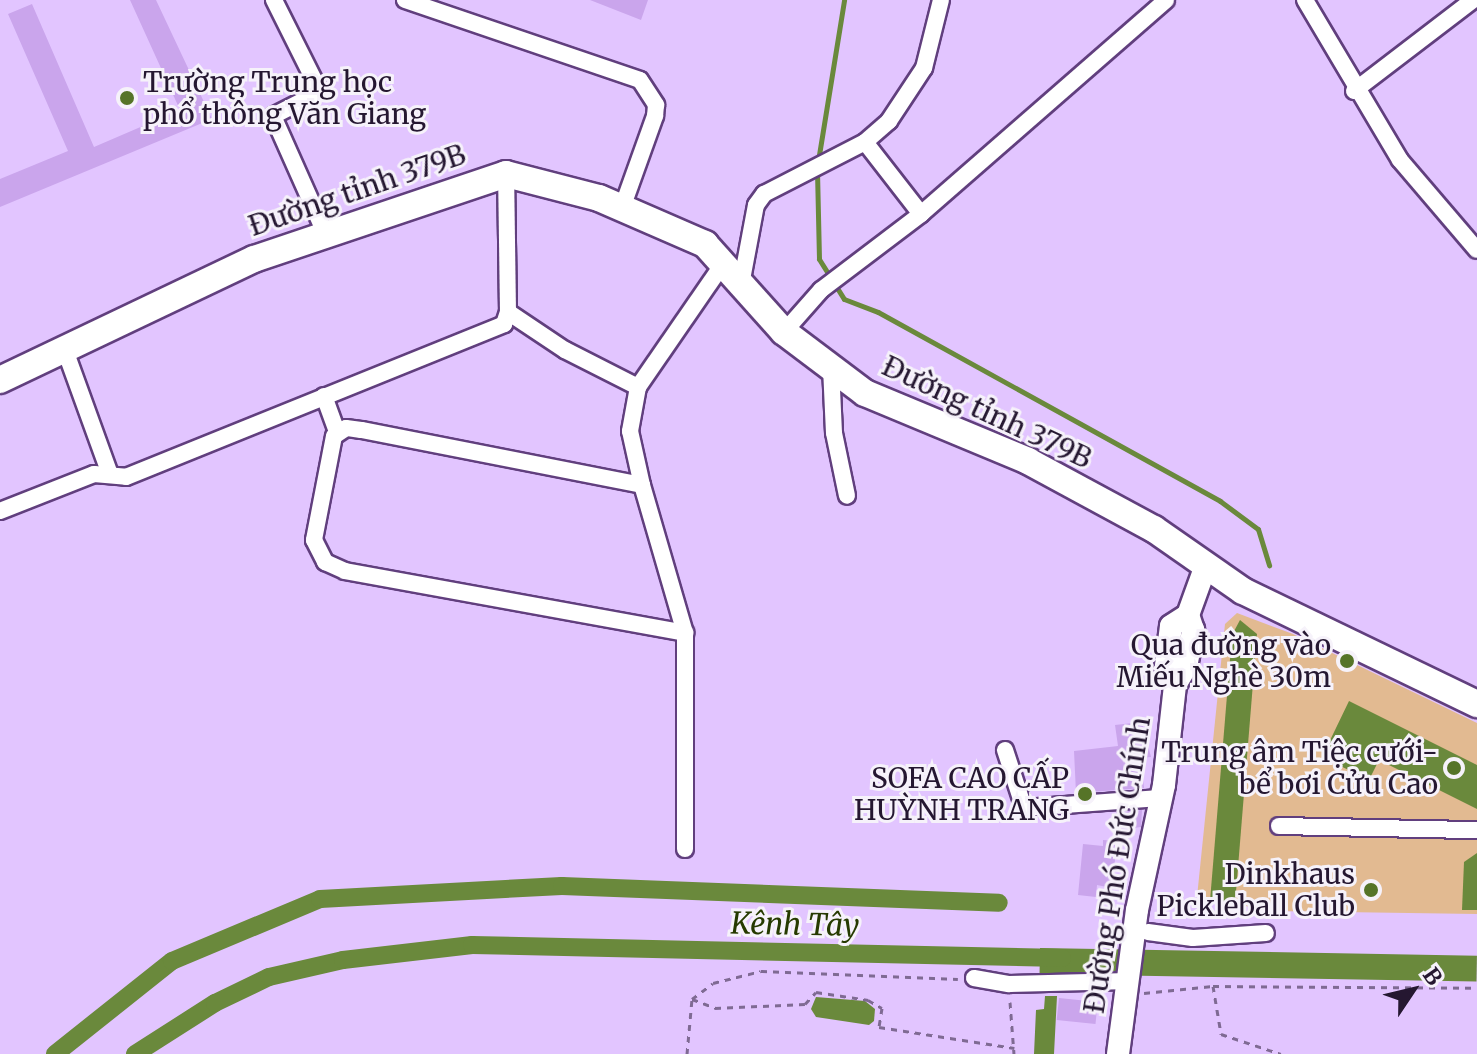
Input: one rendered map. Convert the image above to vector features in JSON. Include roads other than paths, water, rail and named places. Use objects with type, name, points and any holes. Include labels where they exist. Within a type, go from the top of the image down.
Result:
[{"type":"main road","name":"Đường tỉnh 379B","points":[[0,380],[254,259],[506,174],[622,208],[705,244],[784,332],[865,393],[1028,461],[1154,529],[1205,568],[1477,704]]},
{"type":"main road","name":"Đường Phó Đức Chính","points":[[1118,1054],[1128,987],[1142,933],[1175,685],[1166,666],[1171,626],[1188,615],[1205,568]]},
{"type":"street","points":[[405,0],[640,80],[656,105],[655,116],[622,208]]},
{"type":"street","points":[[741,285],[756,205],[764,194],[860,146],[889,121],[924,68],[941,0]]},
{"type":"street","points":[[784,332],[821,290],[921,214],[1166,0]]},
{"type":"street","points":[[1354,91],[1473,0]]},
{"type":"street","points":[[275,1],[317,86],[310,97],[273,116],[325,233]]},
{"type":"street","points":[[1308,1],[1354,91],[1400,160],[1477,250]]},
{"type":"street","points":[[860,146],[921,214]]},
{"type":"street","points":[[0,511],[94,474],[126,477],[504,324],[508,312],[506,174]]},
{"type":"street","points":[[685,849],[685,633],[642,485],[630,431],[638,387],[723,264]]},
{"type":"street","points":[[508,312],[565,350],[638,387]]},
{"type":"street","points":[[65,350],[110,474]]},
{"type":"street","points":[[831,367],[834,433],[847,496]]},
{"type":"street","points":[[324,396],[337,432],[314,540],[325,562],[345,571],[685,633]]},
{"type":"street","points":[[337,432],[361,430],[642,485]]},
{"type":"street","points":[[1005,750],[1024,808],[1160,798]]},
{"type":"street","points":[[1279,826],[1477,830]]},
{"type":"street","points":[[1142,933],[1193,938],[1266,933]]},
{"type":"street","points":[[974,978],[1009,984],[1128,987]]},
{"type":"waterway","points":[[818,161],[844,0]]},
{"type":"waterway","points":[[817,171],[819,259],[844,299],[878,312],[1220,501],[1258,529],[1269,565]]},
{"type":"waterway","points":[[55,1054],[172,961],[320,899],[562,886],[999,903]]},
{"type":"waterway","name":"Kênh Tây","points":[[135,1054],[215,1003],[269,977],[343,960],[472,945],[1062,958]]},
{"type":"place","name":"Trường Trung học phổ thông Văn Giang","points":[[127,98]]},
{"type":"place","name":"Qua đường vào Miếu Nghè 30m","points":[[1347,661]]},
{"type":"place","name":"Trung âm Tiệc cưới- bể bơi Cửu Cao","points":[[1454,768]]},
{"type":"place","name":"SOFA CAO CẤP HUỲNH TRANG","points":[[1085,794]]},
{"type":"place","name":"Dinkhaus Pickleball Club","points":[[1371,890]]}]
